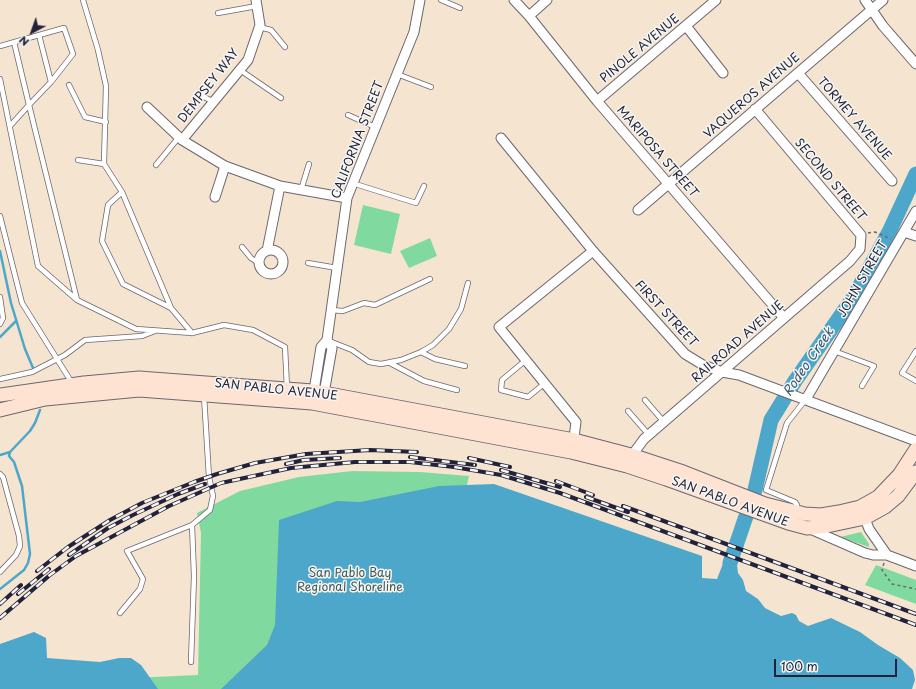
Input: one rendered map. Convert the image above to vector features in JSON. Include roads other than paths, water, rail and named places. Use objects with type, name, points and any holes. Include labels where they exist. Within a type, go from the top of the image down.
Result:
[{"type":"main road","name":"SAN PABLO AVENUE","points":[[0,395],[139,378],[204,389],[318,398]]},
{"type":"main road","name":"SAN PABLO AVENUE","points":[[0,410],[45,399],[139,390],[288,390],[318,398],[573,446],[629,460],[734,497],[807,528]]},
{"type":"main road","points":[[863,512],[899,475],[916,449]]},
{"type":"main road","points":[[807,528],[827,526],[863,512],[886,507],[898,496],[916,472]]},
{"type":"main road","name":"SAN PABLO AVENUE","points":[[763,509],[821,515],[863,512]]},
{"type":"street","name":"CALIFORNIA STREET","points":[[318,398],[332,348],[327,340],[347,198],[414,32],[420,0]]},
{"type":"street","name":"MARIPOSA STREET","points":[[514,0],[529,16],[597,101],[784,318]]},
{"type":"street","points":[[529,16],[547,0]]},
{"type":"street","name":"PINOLE AVENUE","points":[[597,101],[716,0]]},
{"type":"street","points":[[865,0],[882,26],[916,64]]},
{"type":"street","name":"VAQUEROS AVENUE","points":[[638,210],[883,0]]},
{"type":"street","name":"DEMPSEY WAY","points":[[181,138],[214,102],[248,60],[259,27],[256,3]]},
{"type":"street","points":[[686,26],[723,73]]},
{"type":"street","name":"TORMEY AVENUE","points":[[798,73],[892,181]]},
{"type":"street","points":[[147,107],[181,138],[225,166],[280,186],[347,198]]},
{"type":"street","name":"SECOND STREET","points":[[755,109],[861,235]]},
{"type":"street","name":"FIRST STREET","points":[[502,138],[592,250],[685,354],[703,366],[722,372],[739,375],[916,441]]},
{"type":"street","points":[[215,198],[225,166]]},
{"type":"street","points":[[267,251],[275,251],[281,255],[283,262],[281,270],[275,274],[264,271],[260,264],[261,256],[267,251],[280,186]]},
{"type":"street","points":[[916,211],[904,232],[916,236]]},
{"type":"street","name":"JOHN STREET","points":[[806,399],[904,232]]},
{"type":"street","name":"RAILROAD AVENUE","points":[[629,460],[649,435],[850,261],[860,249],[861,235]]},
{"type":"street","points":[[573,446],[576,422],[499,327],[592,250]]},
{"type":"street","points":[[863,512],[869,529],[887,555]]},
{"type":"street","name":"SAN PABLO AVENUE","points":[[807,528],[873,556],[887,555],[916,566]]},
{"type":"lane","points":[[83,0],[98,50],[106,86],[104,164],[122,192],[171,308],[192,333]]},
{"type":"lane","points":[[441,0],[460,8]]},
{"type":"lane","points":[[218,13],[256,3]]},
{"type":"lane","points":[[259,27],[271,30],[285,46]]},
{"type":"lane","points":[[0,46],[64,28],[73,54],[51,82],[10,126]]},
{"type":"lane","points":[[39,35],[51,82]]},
{"type":"lane","points":[[14,42],[28,105],[77,300]]},
{"type":"lane","points":[[240,70],[280,98]]},
{"type":"lane","points":[[397,73],[431,87]]},
{"type":"lane","points":[[0,79],[38,266],[77,300],[136,328],[192,333],[224,324],[253,330],[285,347],[288,390]]},
{"type":"lane","points":[[68,85],[85,117],[106,122]]},
{"type":"lane","points":[[205,88],[201,97],[214,102]]},
{"type":"lane","points":[[348,115],[375,127]]},
{"type":"lane","points":[[156,165],[181,138]]},
{"type":"lane","points":[[78,160],[104,164]]},
{"type":"lane","points":[[301,190],[309,164]]},
{"type":"lane","points":[[352,183],[416,204],[424,186]]},
{"type":"lane","points":[[122,192],[108,205],[102,242],[123,284],[171,308]]},
{"type":"lane","points":[[0,216],[22,303],[73,385]]},
{"type":"lane","points":[[242,247],[251,258],[260,264]]},
{"type":"lane","points":[[308,263],[337,268]]},
{"type":"lane","points":[[331,310],[343,311],[364,303],[375,305],[430,279]]},
{"type":"lane","points":[[327,340],[352,350],[369,362],[381,364],[390,363],[421,352],[433,345],[449,329],[461,309],[468,283]]},
{"type":"lane","points":[[0,296],[3,318],[0,324]]},
{"type":"lane","points":[[0,380],[32,372],[56,358],[65,355],[90,338],[142,336],[158,330]]},
{"type":"lane","points":[[834,351],[874,366],[862,386]]},
{"type":"lane","points":[[916,351],[902,373],[916,381]]},
{"type":"lane","points":[[421,352],[435,359],[465,366]]},
{"type":"lane","points":[[526,360],[502,380],[501,390],[528,398],[545,383]]},
{"type":"lane","points":[[390,363],[424,381],[457,390]]},
{"type":"lane","points":[[120,613],[140,589],[143,579],[127,551],[192,525],[210,510],[213,496],[209,477],[204,389]]},
{"type":"lane","points":[[800,513],[795,502],[766,490],[787,423],[806,399]]},
{"type":"lane","points":[[645,400],[664,422]]},
{"type":"lane","points":[[628,411],[649,435]]},
{"type":"lane","points":[[0,474],[3,477],[19,536],[20,546],[16,555],[0,572]]},
{"type":"lane","points":[[191,662],[194,576],[192,525]]},
{"type":"water","points":[[494,484],[702,556],[702,578],[717,579],[724,561],[737,565],[738,573],[743,580],[746,591],[758,599],[765,608],[781,616],[792,613],[796,615],[799,621],[808,626],[831,618],[860,632],[900,658],[913,670],[915,680],[912,689],[221,689],[267,645],[275,625],[279,520],[337,501],[360,502],[439,486]]},
{"type":"water","points":[[34,632],[46,638],[47,658],[100,662],[119,658],[131,658],[141,665],[158,689],[0,689],[0,644]]},
{"type":"waterway","name":"Rodeo Creek","points":[[730,563],[755,490],[771,420],[795,381],[853,298],[890,230],[916,174]]},
{"type":"waterway","points":[[0,251],[11,303],[25,349],[33,368]]},
{"type":"waterway","points":[[0,337],[16,321]]},
{"type":"waterway","points":[[0,455],[10,452],[30,431],[40,410]]},
{"type":"waterway","points":[[0,589],[24,570],[28,563],[30,554],[22,486],[14,462],[9,456],[10,452]]},
{"type":"railway","points":[[37,571],[68,547],[110,520],[142,503],[217,474],[255,463],[306,454],[370,450],[417,452]]},
{"type":"railway","points":[[410,457],[475,465]]},
{"type":"railway","points":[[286,464],[304,460],[340,458]]},
{"type":"railway","points":[[469,458],[510,467]]},
{"type":"railway","points":[[0,618],[50,575],[76,556],[169,506],[221,483],[291,468],[355,462],[410,462],[454,467],[501,475],[560,493],[916,625]]},
{"type":"railway","points":[[501,470],[560,487]]},
{"type":"railway","points":[[556,481],[593,495]]},
{"type":"railway","points":[[69,555],[108,528],[178,494],[205,484]]},
{"type":"railway","points":[[586,497],[628,512]]},
{"type":"railway","points":[[623,506],[916,614]]},
{"type":"railway","points":[[18,594],[49,569]]},
{"type":"railway","points":[[0,604],[21,585]]},
{"type":"park label","name":"San Pablo Bay Regional Shoreline","points":[[350,581]]}]
